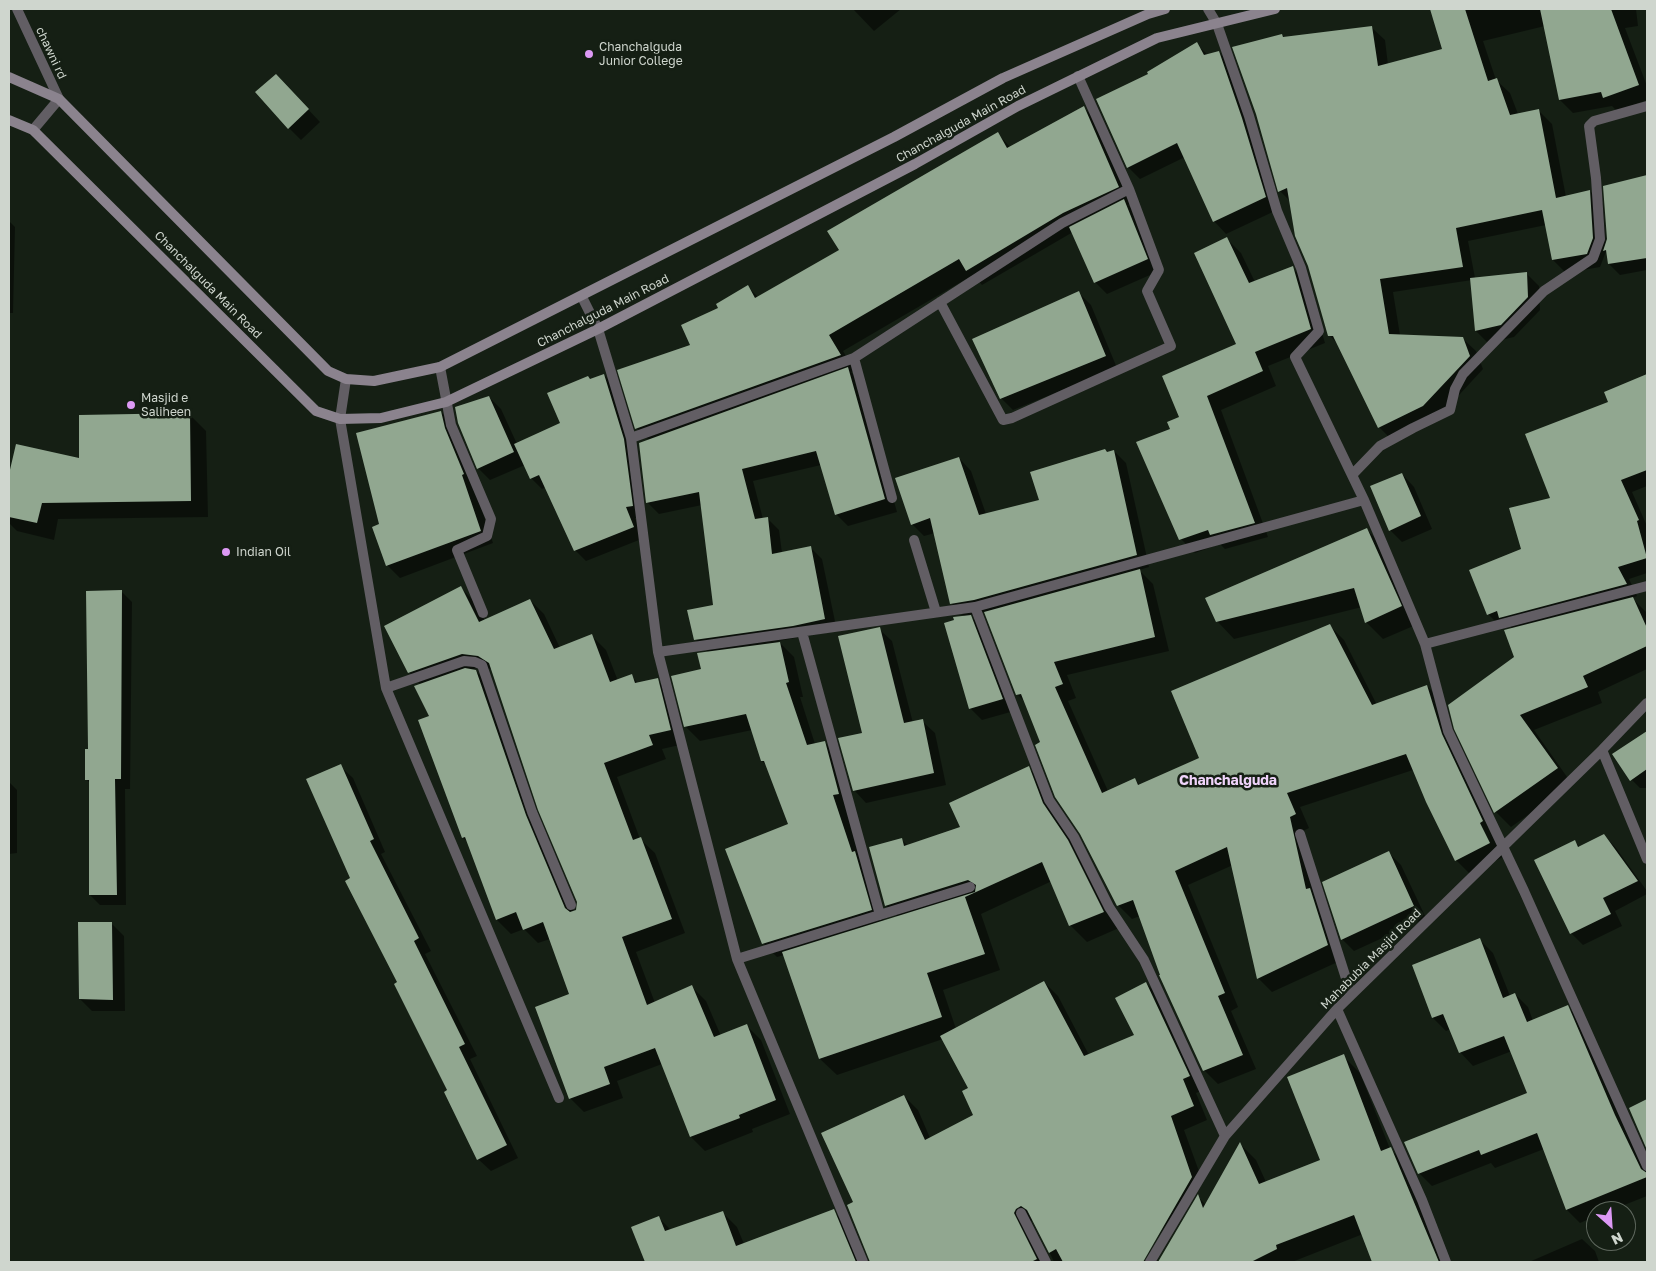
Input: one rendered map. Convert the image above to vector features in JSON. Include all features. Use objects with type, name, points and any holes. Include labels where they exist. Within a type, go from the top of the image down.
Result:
[{"type":"main road","name":"Chanchalguda Main Road","points":[[9,77],[59,98],[328,371],[346,379],[374,381],[440,367],[894,138],[1003,78],[1148,14],[1165,9]]},
{"type":"main road","name":"Chanchalguda Main Road","points":[[9,120],[33,130],[316,411],[340,419],[380,418],[446,402],[598,329],[915,164],[1018,106],[1158,38],[1275,9]]},
{"type":"street","name":"chawni rd","points":[[17,9],[59,98],[33,130]]},
{"type":"street","points":[[1208,9],[1217,24],[1249,116],[1277,210],[1301,268],[1319,331],[1295,356],[1364,500],[1425,644],[1448,731],[1647,1166]]},
{"type":"street","points":[[940,302],[1003,420],[1012,418],[1171,346],[1147,291],[1159,270],[1129,189],[1078,76]]},
{"type":"street","points":[[1352,475],[1380,446],[1450,410],[1455,389],[1463,374],[1544,291],[1593,258],[1600,239],[1596,178],[1589,126],[1594,121],[1647,106]]},
{"type":"street","points":[[631,438],[854,358],[1062,223],[1129,189]]},
{"type":"street","points":[[582,297],[598,329],[631,438],[658,652],[737,959],[863,1262]]},
{"type":"street","points":[[854,358],[892,498]]},
{"type":"street","points":[[440,367],[451,425],[491,518],[487,536],[457,550],[483,613]]},
{"type":"street","points":[[346,379],[340,419],[386,688],[559,1098]]},
{"type":"street","points":[[658,652],[975,607],[1364,500]]},
{"type":"street","points":[[914,540],[936,612]]},
{"type":"street","points":[[1425,644],[1647,586]]},
{"type":"street","points":[[975,607],[1049,800],[1074,837],[1109,907],[1144,960],[1225,1136]]},
{"type":"street","points":[[802,632],[880,915]]},
{"type":"street","points":[[386,688],[464,661],[482,665],[532,812],[571,905]]},
{"type":"street","name":"Mahabubia Masjid Road","points":[[1150,1262],[1225,1136],[1337,1009],[1602,750],[1647,703]]},
{"type":"street","points":[[1602,750],[1647,859]]},
{"type":"street","points":[[1300,834],[1351,994]]},
{"type":"street","points":[[737,959],[970,887]]},
{"type":"street","points":[[1337,1009],[1422,1200],[1446,1262]]},
{"type":"street","points":[[1021,1213],[1046,1262]]},
{"type":"building","points":[[1430,9],[1465,9],[1488,81],[1497,78],[1510,115],[1539,109],[1556,198],[1590,190],[1593,238],[1587,254],[1552,260],[1542,210],[1456,228],[1463,267],[1380,279],[1389,334],[1463,337],[1470,356],[1423,406],[1378,428],[1333,336],[1328,336],[1308,266],[1295,236],[1287,188],[1278,192],[1256,114],[1232,47],[1282,34],[1283,37],[1372,26],[1378,66],[1442,49]]},
{"type":"building","points":[[1540,9],[1611,9],[1639,85],[1603,98],[1601,92],[1559,100]]},
{"type":"building","points":[[1197,42],[1204,55],[1219,51],[1266,197],[1213,222],[1177,143],[1127,168],[1096,99],[1148,74],[1147,72]]},
{"type":"building","points":[[276,74],[309,109],[288,129],[255,92]]},
{"type":"building","points":[[1084,106],[1119,187],[1063,213],[966,271],[959,259],[829,335],[841,355],[635,429],[617,370],[690,345],[681,325],[718,308],[716,304],[748,285],[755,298],[839,250],[827,231],[998,132],[1007,148]]},
{"type":"building","points":[[1647,175],[1647,258],[1608,264],[1606,250],[1603,251],[1607,239],[1603,186]]},
{"type":"building","points":[[1124,199],[1148,259],[1094,283],[1069,227]]},
{"type":"building","points":[[1227,237],[1249,283],[1293,266],[1311,329],[1255,352],[1263,371],[1207,396],[1255,523],[1210,535],[1208,530],[1179,540],[1136,442],[1170,429],[1167,422],[1179,417],[1162,376],[1236,344],[1194,253]]},
{"type":"building","points":[[1527,272],[1528,297],[1501,325],[1475,331],[1470,278]]},
{"type":"building","points":[[1079,291],[1106,356],[1000,399],[972,339]]},
{"type":"building","points":[[848,367],[885,499],[835,515],[816,451],[742,469],[755,519],[768,517],[772,554],[811,546],[825,619],[793,626],[694,640],[687,610],[713,605],[699,492],[646,503],[639,443]]},
{"type":"building","points":[[604,374],[624,439],[633,506],[626,507],[634,527],[574,551],[539,475],[530,479],[514,444],[560,423],[547,393],[588,376],[590,379]]},
{"type":"building","points":[[1647,374],[1647,470],[1621,480],[1639,520],[1637,521],[1647,558],[1618,567],[1627,584],[1499,618],[1497,611],[1487,615],[1469,570],[1521,549],[1509,508],[1550,498],[1525,434],[1608,402],[1604,392]]},
{"type":"building","points":[[489,396],[514,452],[477,469],[458,423],[455,407]]},
{"type":"building","points":[[441,411],[445,428],[464,474],[462,475],[481,531],[386,566],[372,527],[379,524],[356,433]]},
{"type":"building","points":[[190,413],[191,501],[42,503],[37,523],[9,517],[9,474],[16,444],[79,458],[79,415]]},
{"type":"building","points":[[1105,449],[1107,452],[1114,450],[1137,555],[974,600],[950,604],[930,518],[911,525],[895,478],[959,457],[979,515],[1039,500],[1030,472]]},
{"type":"building","points":[[1402,473],[1421,516],[1389,531],[1370,486]]},
{"type":"building","points":[[1367,528],[1402,606],[1365,623],[1354,588],[1216,622],[1205,598]]},
{"type":"building","points":[[1140,569],[1155,637],[1054,662],[1063,684],[1055,687],[1102,793],[1135,778],[1138,785],[1199,758],[1171,691],[1330,624],[1372,705],[1427,685],[1442,734],[1483,821],[1480,823],[1490,843],[1455,861],[1426,802],[1406,754],[1287,793],[1296,814],[1290,817],[1306,889],[1310,888],[1328,945],[1257,979],[1227,847],[1175,871],[1225,993],[1218,996],[1243,1055],[1203,1071],[1159,975],[1133,900],[1117,906],[1080,834],[1055,797],[1035,745],[1040,742],[1021,694],[1016,695],[984,612]]},
{"type":"building","points":[[461,586],[479,622],[530,599],[554,649],[592,634],[610,682],[632,674],[635,683],[658,678],[671,730],[649,735],[653,745],[604,763],[633,840],[641,837],[672,919],[622,937],[647,1005],[692,985],[714,1037],[747,1024],[776,1100],[739,1115],[740,1118],[690,1137],[655,1048],[604,1067],[610,1084],[569,1099],[535,1007],[569,994],[543,922],[523,930],[516,912],[496,920],[465,837],[462,838],[418,720],[429,716],[414,686],[465,668],[476,670],[526,815],[565,908],[570,912],[576,910],[577,902],[538,810],[489,663],[478,656],[462,654],[408,673],[384,626]]},
{"type":"building","points":[[122,590],[121,779],[115,779],[117,895],[89,895],[89,780],[85,780],[85,749],[88,749],[86,591]]},
{"type":"building","points":[[1633,597],[1647,628],[1647,646],[1583,676],[1588,687],[1520,715],[1558,768],[1494,813],[1454,729],[1448,705],[1514,657],[1504,630]]},
{"type":"building","points":[[971,615],[1003,699],[969,709],[944,623],[954,620],[953,617]]},
{"type":"building","points":[[880,627],[904,723],[923,719],[934,773],[853,791],[838,738],[862,733],[838,636]]},
{"type":"building","points":[[780,642],[789,682],[786,683],[807,745],[825,741],[839,794],[833,795],[852,852],[855,851],[872,910],[762,944],[725,849],[788,824],[764,761],[761,761],[746,714],[684,727],[671,676],[701,669],[697,653]]},
{"type":"building","points":[[1647,731],[1647,769],[1630,781],[1612,754]]},
{"type":"building","points":[[341,764],[374,839],[370,841],[419,938],[414,941],[465,1044],[459,1047],[507,1145],[477,1160],[444,1092],[447,1090],[394,984],[397,982],[345,881],[350,878],[306,779]]},
{"type":"building","points":[[1029,766],[1043,803],[1068,840],[1104,912],[1069,926],[1042,862],[965,897],[985,954],[927,973],[942,1017],[819,1059],[782,952],[975,892],[976,885],[968,880],[885,906],[869,847],[902,838],[904,846],[960,827],[949,803]]},
{"type":"building","points":[[1604,834],[1638,881],[1603,898],[1611,914],[1570,934],[1534,860],[1575,840],[1578,847]]},
{"type":"building","points":[[1389,851],[1414,906],[1341,940],[1322,882]]},
{"type":"building","points":[[78,922],[112,922],[113,1000],[79,999]]},
{"type":"building","points":[[1480,938],[1503,998],[1515,993],[1527,1022],[1568,1005],[1615,1115],[1641,1169],[1647,1173],[1647,1177],[1566,1210],[1537,1133],[1481,1155],[1479,1150],[1418,1174],[1404,1142],[1527,1093],[1504,1036],[1459,1053],[1443,1014],[1432,1018],[1412,965]]},
{"type":"building","points":[[1044,981],[1084,1056],[1134,1035],[1115,998],[1146,982],[1190,1076],[1183,1079],[1194,1106],[1171,1116],[1192,1177],[1143,1262],[1063,1262],[1056,1249],[1049,1253],[1027,1210],[1021,1206],[1014,1213],[1037,1259],[1031,1262],[870,1262],[847,1205],[853,1202],[821,1133],[904,1095],[925,1140],[973,1115],[962,1091],[968,1088],[940,1036]]},
{"type":"building","points":[[1344,1054],[1381,1151],[1391,1147],[1439,1262],[1372,1262],[1354,1215],[1276,1245],[1277,1249],[1251,1262],[1158,1262],[1198,1194],[1203,1208],[1240,1142],[1259,1184],[1320,1160],[1287,1077]]},
{"type":"building","points":[[1647,1099],[1647,1150],[1629,1108]]},
{"type":"building","points":[[834,1209],[856,1262],[645,1262],[631,1227],[659,1216],[665,1231],[723,1211],[736,1246]]},
{"type":"place","name":"Chanchalguda Junior College","points":[[589,54]]},
{"type":"place","name":"Masjid e Saliheen","points":[[131,405]]},
{"type":"place","name":"Indian Oil","points":[[226,552]]},
{"type":"district","name":"Chanchalguda","points":[[1228,781]]}]
